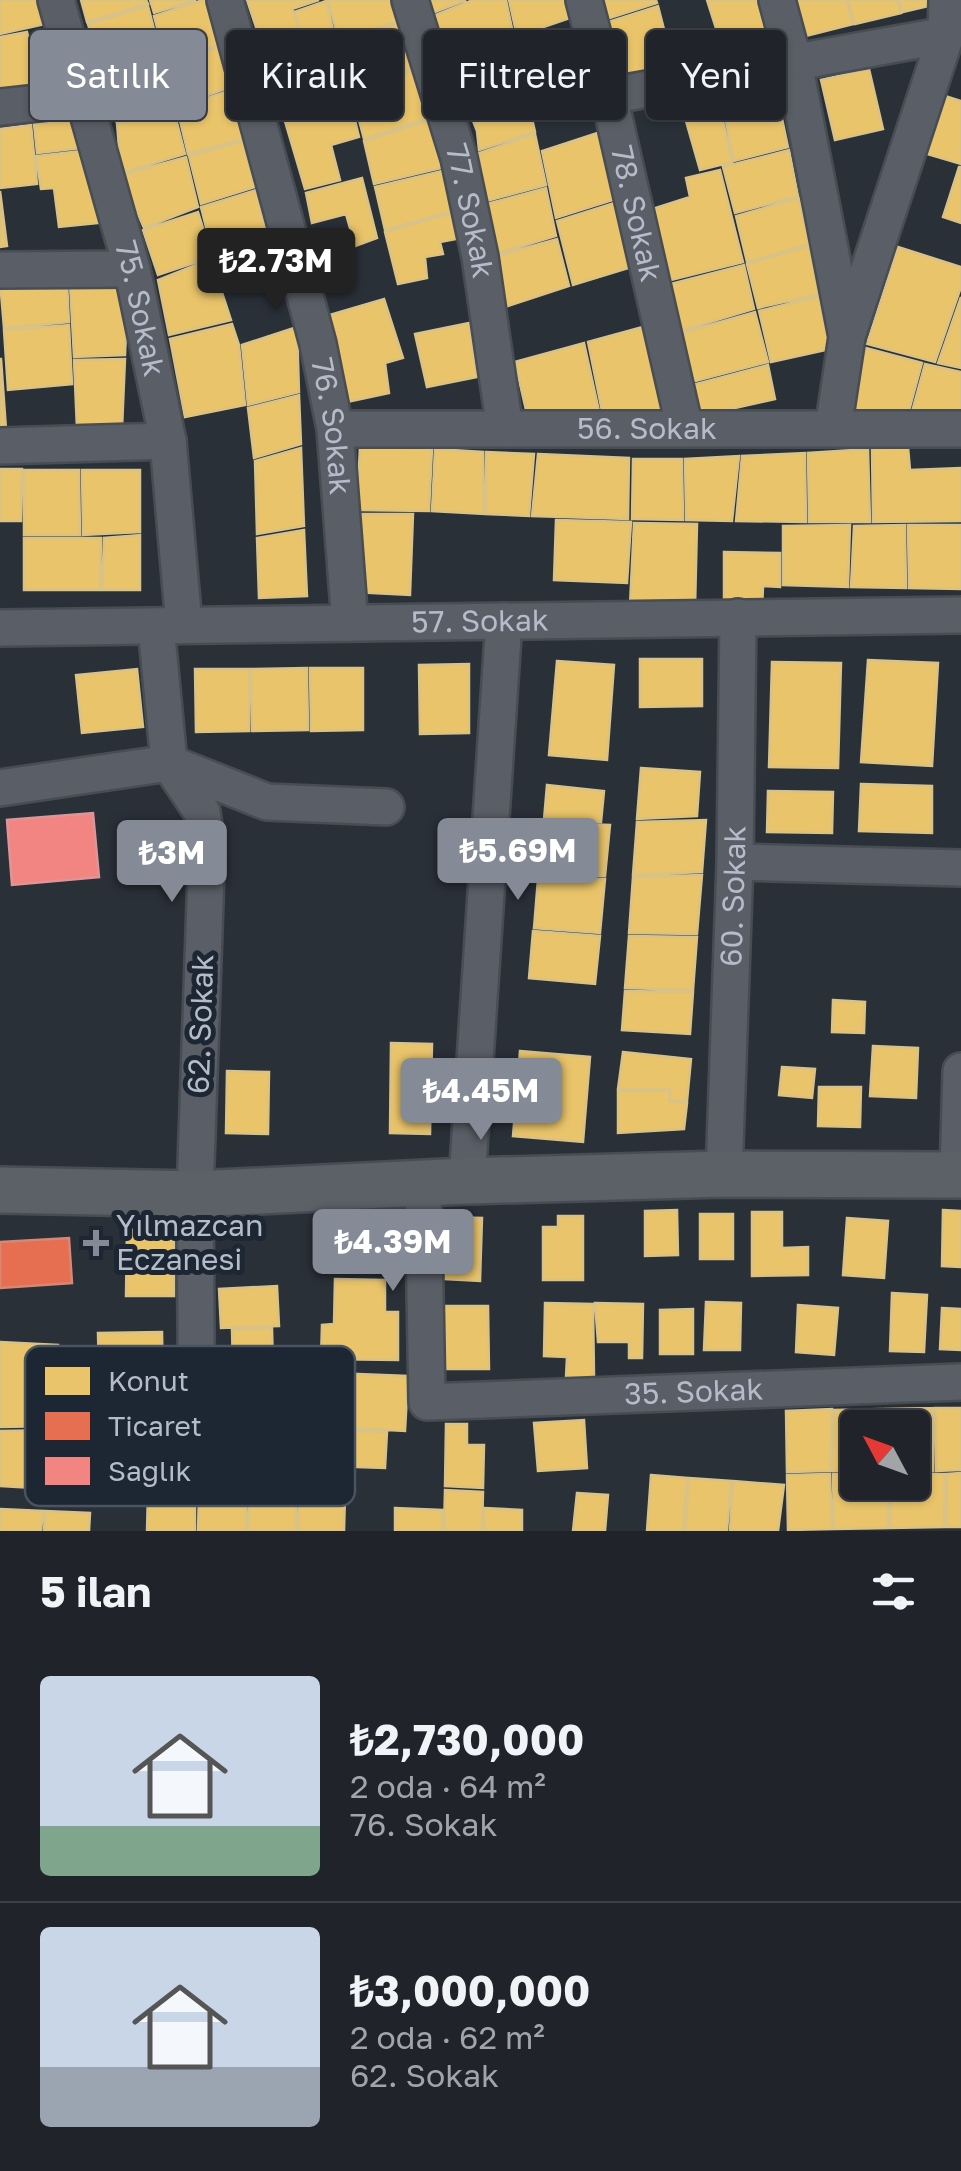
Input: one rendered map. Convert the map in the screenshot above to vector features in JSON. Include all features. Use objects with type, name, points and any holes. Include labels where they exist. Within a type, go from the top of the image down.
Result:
[{"type":"main road","points":[[0,1190],[196,1194],[724,1174],[959,1175]]},
{"type":"street","name":"75. Sokak","points":[[56,0],[65,30]]},
{"type":"street","name":"76. Sokak","points":[[225,0],[318,344],[335,428],[350,623]]},
{"type":"street","name":"77. Sokak","points":[[410,0],[466,191],[480,256],[505,428]]},
{"type":"street","name":"78. Sokak","points":[[584,0],[592,30]]},
{"type":"street","points":[[777,0],[794,63],[847,337]]},
{"type":"street","points":[[626,93],[794,63],[946,17]]},
{"type":"street","points":[[833,429],[847,337],[946,17]]},
{"type":"street","points":[[0,107],[30,104]]},
{"type":"street","name":"75. Sokak","points":[[90,120],[132,268],[168,441],[170,626]]},
{"type":"street","name":"78. Sokak","points":[[614,120],[685,429]]},
{"type":"street","points":[[0,270],[132,268]]},
{"type":"street","name":"56. Sokak","points":[[335,428],[961,430]]},
{"type":"street","points":[[0,446],[168,441]]},
{"type":"street","name":"57. Sokak","points":[[0,628],[961,614]]},
{"type":"street","name":"60. Sokak","points":[[724,1174],[735,862],[738,618]]},
{"type":"street","points":[[467,1181],[504,621]]},
{"type":"street","name":"62. Sokak","points":[[170,626],[169,764],[202,812],[207,844],[196,1194],[197,1346]]},
{"type":"street","points":[[0,788],[169,764],[267,802],[386,807]]},
{"type":"street","points":[[735,862],[961,868]]},
{"type":"street","points":[[959,1175],[961,1071]]},
{"type":"street","name":"35. Sokak","points":[[423,1184],[427,1402],[961,1382]]},
{"type":"building: Konut","points":[[0,0],[40,0],[45,24],[0,34]]},
{"type":"building: Konut","points":[[81,0],[146,0],[148,4],[87,22]]},
{"type":"building: Konut","points":[[150,0],[196,0],[154,13]]},
{"type":"building: Konut","points":[[208,0],[220,45],[206,49],[206,30],[158,30],[154,16]]},
{"type":"building: Konut","points":[[247,0],[319,0],[292,9],[299,27],[257,30]]},
{"type":"building: Konut","points":[[328,0],[392,0],[398,21],[371,30],[336,30]]},
{"type":"building: Konut","points":[[428,0],[466,0],[432,13]]},
{"type":"building: Konut","points":[[473,0],[506,0],[512,30],[438,30],[433,16]]},
{"type":"building: Konut","points":[[509,0],[569,0],[573,17],[535,30],[516,30]]},
{"type":"building: Konut","points":[[602,0],[656,0],[657,3],[607,19]]},
{"type":"building: Konut","points":[[707,0],[757,0],[766,30],[717,30]]},
{"type":"building: Konut","points":[[793,0],[846,0],[853,24],[802,37]]},
{"type":"building: Konut","points":[[848,0],[897,0],[901,13],[855,24]]},
{"type":"building: Konut","points":[[899,0],[945,0],[946,2],[903,12]]},
{"type":"building: Konut","points":[[326,1],[333,30],[300,30],[294,12]]},
{"type":"building: Konut","points":[[148,6],[154,30],[90,30],[88,24]]},
{"type":"building: Konut","points":[[658,6],[664,30],[646,30],[646,84],[626,89],[626,30],[610,30],[608,22]]},
{"type":"building: Konut","points":[[399,23],[401,30],[378,30]]},
{"type":"building: Konut","points":[[27,32],[30,84],[0,92],[0,37]]},
{"type":"building: Konut","points":[[403,35],[414,68],[403,71]]},
{"type":"building: Konut","points":[[220,47],[226,89],[206,96],[206,51]]},
{"type":"building: Konut","points":[[869,69],[883,129],[835,140],[821,80]]},
{"type":"building: Konut","points":[[414,70],[423,99],[423,120],[364,139],[359,120],[403,120],[403,73]]},
{"type":"building: Konut","points":[[226,92],[226,120],[238,120],[243,139],[188,154],[180,120],[206,120],[206,98]]},
{"type":"building: Konut","points":[[945,96],[961,101],[961,164],[927,154]]},
{"type":"building: Konut","points":[[88,120],[91,147],[37,153],[34,124]]},
{"type":"building: Konut","points":[[176,120],[185,154],[121,173],[117,123]]},
{"type":"building: Konut","points":[[285,120],[355,120],[359,137],[331,145],[340,180],[305,189]]},
{"type":"building: Konut","points":[[430,120],[445,167],[374,184],[364,141]]},
{"type":"building: Konut","points":[[473,120],[532,120],[535,132],[479,150]]},
{"type":"building: Konut","points":[[686,120],[723,120],[732,162],[700,170]]},
{"type":"building: Konut","points":[[726,120],[782,120],[788,147],[734,161]]},
{"type":"building: Konut","points":[[31,125],[37,184],[0,188],[0,129]]},
{"type":"building: Konut","points":[[600,132],[616,199],[556,218],[542,151]]},
{"type":"building: Konut","points":[[535,134],[546,185],[483,202],[479,153]]},
{"type":"building: Konut","points":[[243,141],[255,187],[201,204],[189,156]]},
{"type":"building: Konut","points":[[91,150],[99,223],[59,227],[54,188],[41,189],[36,156]]},
{"type":"building: Konut","points":[[789,150],[798,196],[735,213],[723,167]]},
{"type":"building: Konut","points":[[186,157],[198,207],[144,228],[121,175]]},
{"type":"building: Konut","points":[[961,167],[961,223],[943,217]]},
{"type":"building: Konut","points":[[446,170],[452,211],[385,230],[375,187]]},
{"type":"building: Konut","points":[[720,170],[743,262],[667,281],[652,209],[690,197],[686,178]]},
{"type":"building: Konut","points":[[362,178],[377,238],[355,246],[346,214],[312,223],[306,193]]},
{"type":"building: Konut","points":[[546,188],[556,236],[489,256],[483,205]]},
{"type":"building: Konut","points":[[256,190],[268,241],[213,255],[201,207]]},
{"type":"building: Konut","points":[[0,191],[7,246],[0,247]]},
{"type":"building: Konut","points":[[799,198],[809,244],[747,262],[736,216]]},
{"type":"building: Konut","points":[[617,202],[632,267],[573,285],[557,221]]},
{"type":"building: Konut","points":[[198,212],[212,257],[158,275],[143,230]]},
{"type":"building: Konut","points":[[452,213],[456,239],[440,242],[443,254],[425,257],[427,278],[398,284],[385,232]]},
{"type":"building: Konut","points":[[557,239],[569,286],[502,308],[490,258]]},
{"type":"building: Konut","points":[[809,246],[819,294],[758,308],[747,264]]},
{"type":"building: Konut","points":[[898,247],[961,267],[961,287],[935,362],[867,344]]},
{"type":"building: Konut","points":[[211,259],[231,320],[169,335],[158,280]]},
{"type":"building: Konut","points":[[744,265],[754,309],[677,332],[667,285]]},
{"type":"building: Konut","points":[[0,281],[67,283],[69,322],[4,328]]},
{"type":"building: Konut","points":[[70,284],[128,287],[125,355],[74,357]]},
{"type":"building: Konut","points":[[819,296],[830,349],[771,362],[759,311]]},
{"type":"building: Konut","points":[[961,297],[961,368],[938,363]]},
{"type":"building: Konut","points":[[384,299],[403,358],[385,363],[389,393],[347,402],[330,315]]},
{"type":"building: Konut","points":[[755,312],[768,362],[688,383],[678,334]]},
{"type":"building: Konut","points":[[469,323],[477,377],[427,387],[415,334]]},
{"type":"building: Konut","points":[[232,324],[239,345],[245,405],[185,417],[170,339]]},
{"type":"building: Konut","points":[[69,325],[72,384],[8,390],[4,330]]},
{"type":"building: Konut","points":[[646,326],[667,413],[602,411],[588,342]]},
{"type":"building: Konut","points":[[297,327],[299,392],[248,405],[242,345]]},
{"type":"building: Konut","points":[[584,343],[599,411],[526,410],[515,362]]},
{"type":"building: Konut","points":[[866,348],[922,363],[907,418],[847,410]]},
{"type":"building: Konut","points":[[1,359],[6,429],[0,429]]},
{"type":"building: Konut","points":[[125,359],[122,429],[77,429],[74,360]]},
{"type":"building: Konut","points":[[925,364],[961,372],[961,425],[910,419]]},
{"type":"building: Konut","points":[[768,365],[775,399],[695,417],[689,386]]},
{"type":"building: Konut","points":[[299,395],[301,444],[254,458],[248,408]]},
{"type":"building: Konut","points":[[360,446],[432,449],[429,511],[357,510]]},
{"type":"building: Konut","points":[[908,447],[910,470],[961,468],[961,521],[873,522],[872,449]]},
{"type":"building: Konut","points":[[301,448],[304,526],[257,534],[255,461]]},
{"type":"building: Konut","points":[[435,449],[483,452],[484,514],[432,511]]},
{"type":"building: Konut","points":[[868,449],[870,522],[809,522],[808,453]]},
{"type":"building: Konut","points":[[486,452],[534,454],[529,516],[486,514]]},
{"type":"building: Konut","points":[[805,453],[806,522],[736,521],[742,456]]},
{"type":"building: Konut","points":[[538,454],[629,458],[628,519],[532,516]]},
{"type":"building: Konut","points":[[739,456],[732,521],[686,520],[685,459]]},
{"type":"building: Konut","points":[[633,459],[682,459],[683,520],[632,519]]},
{"type":"building: Konut","points":[[0,469],[22,469],[21,521],[0,521]]},
{"type":"building: Konut","points":[[24,470],[79,470],[80,535],[24,535]]},
{"type":"building: Konut","points":[[82,470],[140,470],[140,532],[83,535]]},
{"type":"building: Konut","points":[[356,514],[413,514],[410,595],[353,592]]},
{"type":"building: Konut","points":[[556,520],[631,522],[627,583],[554,580]]},
{"type":"building: Konut","points":[[634,523],[697,524],[695,608],[630,605]]},
{"type":"building: Konut","points":[[850,525],[848,587],[783,585],[783,526]]},
{"type":"building: Konut","points":[[905,525],[906,588],[851,587],[854,526]]},
{"type":"building: Konut","points":[[908,525],[961,525],[961,589],[909,588]]},
{"type":"building: Konut","points":[[304,530],[307,596],[259,598],[257,538]]},
{"type":"building: Konut","points":[[140,535],[140,590],[102,590],[104,538]]},
{"type":"building: Konut","points":[[24,538],[101,538],[100,590],[24,590]]},
{"type":"building: Konut","points":[[724,552],[780,553],[780,587],[763,586],[762,612],[724,610]]},
{"type":"building: Konut","points":[[640,659],[702,659],[702,706],[640,707]]},
{"type":"building: Konut","points":[[868,660],[938,663],[932,766],[861,762]]},
{"type":"building: Konut","points":[[557,661],[614,665],[607,760],[549,755]]},
{"type":"building: Konut","points":[[772,662],[841,663],[838,768],[769,767]]},
{"type":"building: Konut","points":[[469,664],[469,733],[420,734],[419,665]]},
{"type":"building: Konut","points":[[307,668],[308,730],[252,731],[251,669]]},
{"type":"building: Konut","points":[[310,668],[363,668],[363,730],[311,731]]},
{"type":"building: Konut","points":[[137,669],[143,727],[82,733],[76,675]]},
{"type":"building: Konut","points":[[195,669],[249,669],[249,731],[196,732]]},
{"type":"building: Konut","points":[[641,768],[700,772],[697,816],[637,819]]},
{"type":"building: Konut","points":[[861,784],[932,786],[932,833],[859,831]]},
{"type":"building: Konut","points":[[547,785],[604,791],[601,822],[544,820]]},
{"type":"building: Konut","points":[[768,791],[833,792],[832,833],[767,832]]},
{"type":"building: Konut","points":[[706,820],[702,872],[633,875],[637,822]]},
{"type":"building: Konut","points":[[544,823],[610,825],[605,876],[538,876]]},
{"type":"building: Konut","points":[[702,875],[697,934],[629,933],[633,877]]},
{"type":"building: Konut","points":[[538,879],[605,879],[600,933],[534,928]]},
{"type":"building: Konut","points":[[533,931],[600,936],[595,984],[529,978]]},
{"type":"building: Konut","points":[[629,936],[697,937],[693,990],[625,988]]},
{"type":"building: Konut","points":[[625,991],[693,992],[690,1034],[622,1030]]},
{"type":"building: Konut","points":[[833,1000],[865,1002],[864,1033],[832,1032]]},
{"type":"building: Konut","points":[[391,1043],[432,1044],[430,1134],[390,1133]]},
{"type":"building: Konut","points":[[873,1046],[918,1048],[916,1098],[870,1096]]},
{"type":"building: Konut","points":[[520,1051],[590,1057],[583,1142],[513,1136]]},
{"type":"building: Konut","points":[[623,1052],[691,1059],[687,1101],[670,1100],[670,1089],[618,1089]]},
{"type":"building: Konut","points":[[782,1067],[815,1069],[812,1098],[779,1095]]},
{"type":"building: Konut","points":[[227,1071],[269,1072],[268,1134],[226,1133]]},
{"type":"building: Konut","points":[[819,1087],[861,1087],[860,1127],[818,1126]]},
{"type":"building: Konut","points":[[670,1090],[669,1101],[687,1103],[684,1129],[618,1133],[618,1091]]},
{"type":"building: Konut","points":[[677,1210],[678,1255],[645,1256],[645,1211]]},
{"type":"building: Konut","points":[[943,1210],[961,1211],[961,1267],[942,1266]]},
{"type":"building: Konut","points":[[752,1212],[782,1212],[782,1248],[808,1247],[808,1275],[752,1276]]},
{"type":"building: Konut","points":[[700,1214],[733,1214],[733,1259],[700,1259]]},
{"type":"building: Konut","points":[[558,1216],[583,1216],[583,1280],[543,1280],[543,1227],[558,1227]]},
{"type":"building: Konut","points":[[448,1217],[482,1218],[480,1281],[445,1279]]},
{"type":"building: Konut","points":[[847,1218],[888,1221],[884,1278],[843,1275]]},
{"type":"building: Konut","points":[[127,1226],[174,1226],[174,1296],[126,1296]]},
{"type":"building: Konut","points":[[390,1226],[390,1268],[327,1268],[327,1227]]},
{"type":"building: Konut","points":[[335,1279],[385,1280],[385,1312],[398,1312],[398,1360],[355,1359],[355,1346],[321,1346],[322,1325],[334,1324]]},
{"type":"building: Konut","points":[[277,1286],[279,1326],[221,1328],[219,1289]]},
{"type":"building: Konut","points":[[892,1293],[927,1295],[924,1352],[890,1351]]},
{"type":"building: Konut","points":[[706,1302],[741,1303],[740,1350],[704,1350]]},
{"type":"building: Konut","points":[[545,1303],[593,1304],[594,1377],[566,1377],[567,1357],[544,1356]]},
{"type":"building: Konut","points":[[595,1303],[643,1304],[642,1358],[629,1358],[629,1342],[598,1342]]},
{"type":"building: Konut","points":[[798,1305],[838,1308],[834,1355],[796,1352]]},
{"type":"building: Konut","points":[[439,1306],[488,1306],[489,1369],[440,1369]]},
{"type":"building: Konut","points":[[942,1308],[961,1309],[961,1350],[940,1349]]},
{"type":"building: Konut","points":[[693,1309],[693,1354],[660,1354],[660,1310]]},
{"type":"building: Konut","points":[[272,1328],[272,1346],[232,1346],[232,1330]]},
{"type":"building: Konut","points":[[162,1332],[162,1346],[98,1346],[98,1333]]},
{"type":"building: Konut","points":[[0,1342],[58,1345],[25,1346],[25,1427],[0,1427]]},
{"type":"building: Konut","points":[[355,1374],[408,1376],[405,1431],[355,1428]]},
{"type":"building: Konut","points":[[933,1408],[933,1471],[930,1410],[884,1409]]},
{"type":"building: Konut","points":[[935,1408],[961,1408],[961,1470],[936,1471]]},
{"type":"building: Konut","points":[[832,1409],[830,1471],[787,1472],[786,1411]]},
{"type":"building: Konut","points":[[881,1409],[840,1410],[840,1471],[832,1471],[834,1410]]},
{"type":"building: Konut","points":[[584,1420],[587,1468],[538,1471],[534,1423]]},
{"type":"building: Konut","points":[[446,1424],[467,1424],[467,1445],[484,1445],[483,1488],[445,1486]]},
{"type":"building: Konut","points":[[0,1431],[25,1431],[25,1488],[0,1486]]},
{"type":"building: Konut","points":[[355,1431],[387,1432],[385,1468],[355,1467]]},
{"type":"building: Konut","points":[[961,1473],[961,1527],[946,1527],[947,1474]]},
{"type":"building: Konut","points":[[830,1474],[832,1529],[788,1530],[787,1475]]},
{"type":"building: Konut","points":[[833,1474],[840,1474],[840,1500],[888,1500],[888,1528],[834,1529]]},
{"type":"building: Konut","points":[[930,1474],[945,1474],[944,1527],[890,1528],[891,1500],[930,1500]]},
{"type":"building: Konut","points":[[651,1475],[687,1478],[683,1531],[647,1531]]},
{"type":"building: Konut","points":[[689,1478],[731,1481],[727,1531],[685,1531]]},
{"type":"building: Konut","points":[[733,1481],[784,1485],[778,1531],[730,1531]]},
{"type":"building: Konut","points":[[445,1490],[483,1492],[482,1531],[444,1531]]},
{"type":"building: Konut","points":[[577,1493],[608,1495],[605,1531],[573,1531]]},
{"type":"building: Konut","points":[[148,1506],[195,1506],[195,1531],[147,1531]]},
{"type":"building: Konut","points":[[199,1506],[246,1506],[246,1531],[198,1531]]},
{"type":"building: Konut","points":[[249,1506],[296,1506],[296,1531],[248,1531]]},
{"type":"building: Konut","points":[[299,1506],[345,1506],[344,1531],[298,1531]]},
{"type":"building: Konut","points":[[395,1508],[442,1510],[442,1531],[395,1531]]},
{"type":"building: Konut","points":[[484,1508],[522,1510],[522,1531],[484,1531]]},
{"type":"building: Konut","points":[[0,1509],[43,1511],[41,1531],[0,1531]]},
{"type":"building: Konut","points":[[45,1511],[90,1513],[89,1531],[44,1531]]},
{"type":"building: Ticaret","points":[[69,1238],[72,1283],[0,1288],[0,1242]]},
{"type":"building: Sağlık","points":[[93,813],[99,877],[12,885],[7,820]]},
{"type":"place","name":"Yılmazcan Eczanesi","points":[[96,1243]]}]
